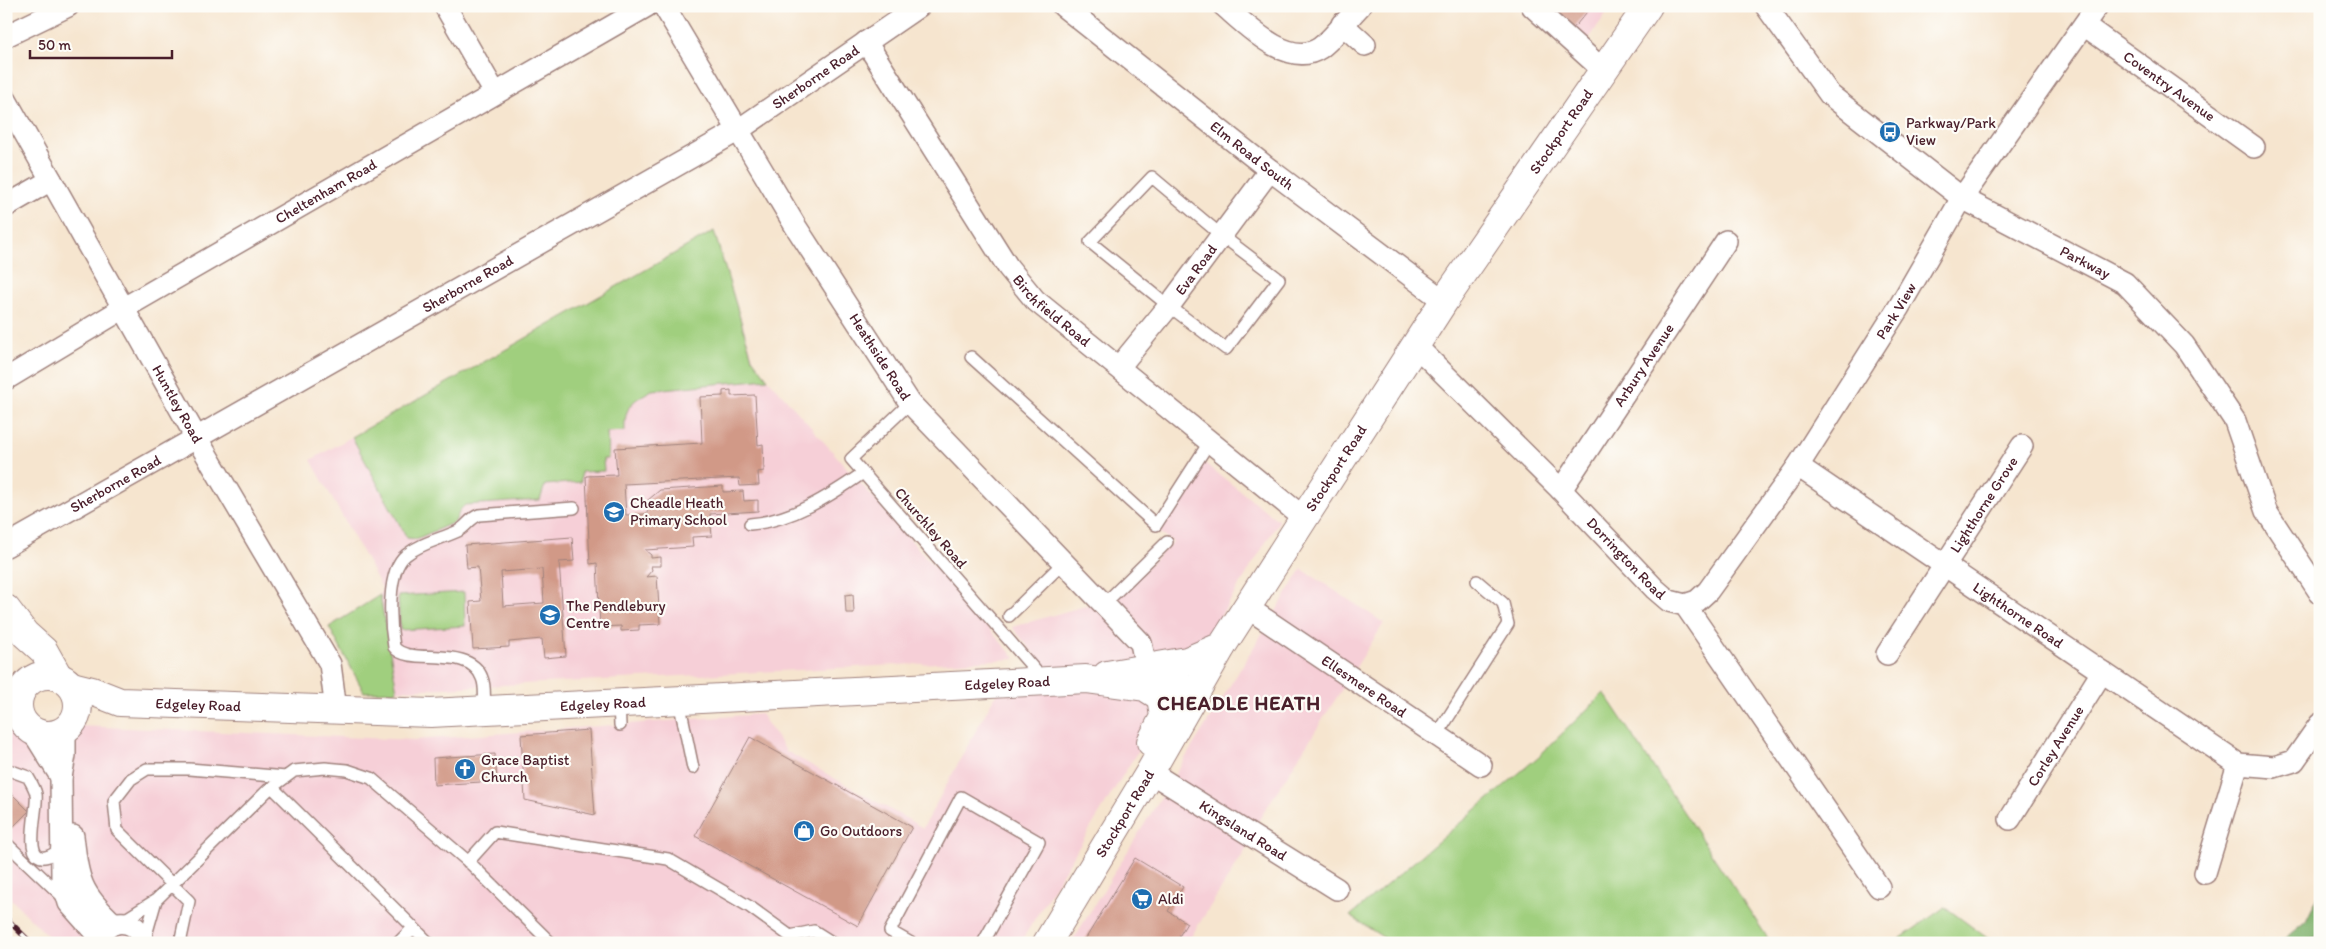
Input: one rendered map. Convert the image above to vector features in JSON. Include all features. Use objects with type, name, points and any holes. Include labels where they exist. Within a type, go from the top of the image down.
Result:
[{"type":"main road","name":"Stockport Road","points":[[1047,943],[1150,772],[1222,646],[1304,518],[1444,301],[1648,6]]},
{"type":"main road","points":[[6,609],[25,634],[44,650],[77,695],[79,705],[70,725]]},
{"type":"main road","points":[[19,719],[18,698],[26,656],[25,634]]},
{"type":"main road","name":"Edgeley Road","points":[[1086,679],[1146,659],[1187,661],[1222,646]]},
{"type":"main road","points":[[1146,659],[1192,700]]},
{"type":"main road","name":"Edgeley Road","points":[[21,682],[39,676],[65,681],[120,702],[431,713],[484,709],[619,713],[679,699],[1086,679],[1145,687],[1177,707],[1192,700]]},
{"type":"main road","points":[[1150,772],[1145,753],[1164,717],[1161,696]]},
{"type":"main road","name":"Edgeley Road","points":[[19,719],[49,736],[120,702]]},
{"type":"street","points":[[6,36],[68,6]]},
{"type":"street","points":[[445,6],[495,93]]},
{"type":"street","name":"Cheltenham Road","points":[[6,379],[124,308],[647,6]]},
{"type":"street","name":"Heathside Road","points":[[664,6],[796,227],[910,402],[1104,604],[1146,659]]},
{"type":"street","name":"Sherborne Road","points":[[6,546],[737,131],[919,6]]},
{"type":"street","name":"Elm Road South","points":[[1063,6],[1270,170],[1444,301]]},
{"type":"street","points":[[1224,6],[1267,43],[1289,51],[1310,53],[1320,47],[1360,6]]},
{"type":"street","points":[[1532,6],[1603,70]]},
{"type":"street","name":"Parkway","points":[[1766,6],[1830,95],[1962,198],[2125,283],[2184,345],[2235,421],[2266,511],[2320,594]]},
{"type":"street","name":"Park View","points":[[1685,605],[1698,600],[1708,591],[1798,466],[1899,307],[1962,198],[2097,6]]},
{"type":"street","points":[[1342,24],[1365,45]]},
{"type":"street","name":"Coventry Avenue","points":[[2084,25],[2254,147]]},
{"type":"street","name":"Birchfield Road","points":[[866,42],[1008,267],[1035,300],[1304,518]]},
{"type":"street","name":"Huntley Road","points":[[6,100],[196,437],[330,664],[336,710]]},
{"type":"street","name":"Eva Road","points":[[1119,367],[1169,306],[1270,170]]},
{"type":"street","points":[[6,206],[51,180]]},
{"type":"street","name":"Arbury Avenue","points":[[1561,490],[1726,241]]},
{"type":"street","name":"Dorrington Road","points":[[1416,346],[1561,490],[1655,588],[1669,601],[1685,605],[1879,887]]},
{"type":"street","name":"Lighthorne Grove","points":[[1887,654],[2022,446]]},
{"type":"street","name":"Lighthorne Road","points":[[1798,466],[2238,764]]},
{"type":"street","name":"Ellesmere Road","points":[[1248,608],[1482,765]]},
{"type":"street","name":"Corley Avenue","points":[[2010,819],[2102,672]]},
{"type":"street","points":[[19,719],[62,786],[83,889],[108,932]]},
{"type":"street","points":[[2205,873],[2238,764],[2274,767],[2294,761],[2320,724]]},
{"type":"street","points":[[70,725],[62,786],[61,843],[62,880],[69,903],[108,932],[134,926],[139,931],[143,943]]},
{"type":"street","name":"Kingsland Road","points":[[1150,772],[1336,889]]},
{"type":"lane","points":[[1152,178],[1221,235],[1279,279],[1226,349],[1169,306],[1090,242],[1152,178]]},
{"type":"lane","points":[[971,357],[1156,525],[1210,441]]},
{"type":"lane","name":"Churchley Road","points":[[910,402],[851,459],[1043,680]]},
{"type":"lane","points":[[750,524],[768,523],[785,517],[838,490],[863,473]]},
{"type":"lane","points":[[484,709],[482,678],[475,668],[454,658],[402,654],[394,647],[391,602],[396,568],[405,556],[416,548],[460,530],[472,517],[574,508]]},
{"type":"lane","points":[[1104,604],[1167,542]]},
{"type":"lane","points":[[1009,616],[1064,562]]},
{"type":"lane","points":[[1437,735],[1508,624],[1503,603],[1477,581]]},
{"type":"lane","points":[[679,699],[693,768]]},
{"type":"lane","points":[[108,932],[156,900],[171,883],[268,790],[294,771],[325,768],[347,770],[371,778],[468,862],[551,943]]},
{"type":"lane","points":[[180,943],[189,901],[117,830],[114,801],[131,779],[147,769],[188,769],[286,777]]},
{"type":"lane","points":[[6,770],[28,777],[36,794],[36,819],[31,842],[38,855],[44,858],[52,855],[58,850],[61,843]]},
{"type":"lane","points":[[273,788],[429,943]]},
{"type":"lane","points":[[911,943],[890,931],[962,797],[1039,842],[983,943]]},
{"type":"lane","points":[[468,862],[495,832],[668,860],[750,907],[786,939],[814,932],[833,943]]},
{"type":"lane","points":[[6,843],[69,903]]},
{"type":"lane","points":[[143,943],[156,900]]},
{"type":"lane","points":[[398,943],[414,928]]},
{"type":"shaded area","points":[[1543,6],[1612,6],[1586,43]]},
{"type":"shaded area","name":"Cheadle Heath Primary School","points":[[714,231],[755,364],[1016,659],[364,692],[329,626],[380,595],[382,588],[311,460]]},
{"type":"shaded area","points":[[1203,462],[1279,521],[1020,943],[55,943],[6,894],[6,723],[414,740],[761,714],[786,751],[923,828],[998,690],[1044,666],[1012,627],[1116,597],[1173,542],[1157,531]]},
{"type":"shaded area","points":[[1302,569],[1384,623],[1257,823],[1252,840],[1187,943],[1071,943]]},
{"type":"green space","points":[[714,231],[752,358],[768,379],[652,390],[634,401],[631,405],[626,416],[625,431],[607,432],[608,459],[603,459],[604,471],[581,472],[581,482],[545,485],[540,500],[465,505],[460,510],[455,522],[416,539],[407,538],[352,437]]},
{"type":"green space","points":[[464,592],[465,626],[400,630],[398,596]]},
{"type":"green space","points":[[380,595],[397,691],[364,692],[329,627]]},
{"type":"green space","points":[[1604,693],[1771,943],[1392,943],[1350,916],[1538,757]]},
{"type":"green space","points":[[2320,892],[2320,934],[2305,943],[2279,943],[2306,921]]},
{"type":"green space","points":[[1945,907],[1994,943],[1894,943]]},
{"type":"building","points":[[1544,6],[1592,6],[1571,31]]},
{"type":"building","points":[[731,390],[731,396],[755,395],[758,445],[763,444],[764,471],[758,472],[759,485],[740,486],[739,478],[624,484],[626,515],[647,514],[648,500],[660,490],[723,486],[723,492],[743,491],[744,501],[758,500],[758,511],[710,514],[712,536],[692,537],[693,547],[645,550],[651,555],[651,558],[661,557],[661,566],[651,566],[652,570],[646,577],[657,576],[660,624],[639,625],[639,630],[621,631],[621,626],[600,627],[597,563],[590,564],[586,476],[617,475],[615,448],[702,443],[700,397],[723,396],[723,391]]},
{"type":"building","points":[[572,537],[574,561],[559,562],[566,656],[544,658],[542,639],[509,642],[509,647],[473,649],[470,602],[481,601],[478,567],[467,568],[465,545]],"holes":[[[542,569],[544,603],[503,606],[501,572]]]},
{"type":"building","points":[[853,594],[854,613],[846,613],[845,595]]},
{"type":"building","points":[[589,730],[595,815],[525,800],[521,735]]},
{"type":"building","name":"Go Outdoors","points":[[750,737],[912,827],[858,926],[695,836]]},
{"type":"building","name":"Grace Baptist Church","points":[[495,754],[497,781],[434,785],[433,758]]},
{"type":"building","points":[[6,788],[29,811],[6,834]]},
{"type":"building","name":"Aldi","points":[[1135,858],[1183,887],[1168,911],[1187,923],[1175,943],[1083,943]]},
{"type":"railway","points":[[6,918],[31,943]]},
{"type":"place","name":"Parkway/Park View","points":[[1890,132]]},
{"type":"place","name":"Cheadle Heath Primary School","points":[[614,512]]},
{"type":"place","name":"The Pendlebury Centre","points":[[550,615]]},
{"type":"place","name":"Grace Baptist Church","points":[[465,769]]},
{"type":"place","name":"Go Outdoors","points":[[804,831]]},
{"type":"place","name":"Aldi","points":[[1142,899]]},
{"type":"district","name":"CHEADLE HEATH","points":[[1239,703]]}]
